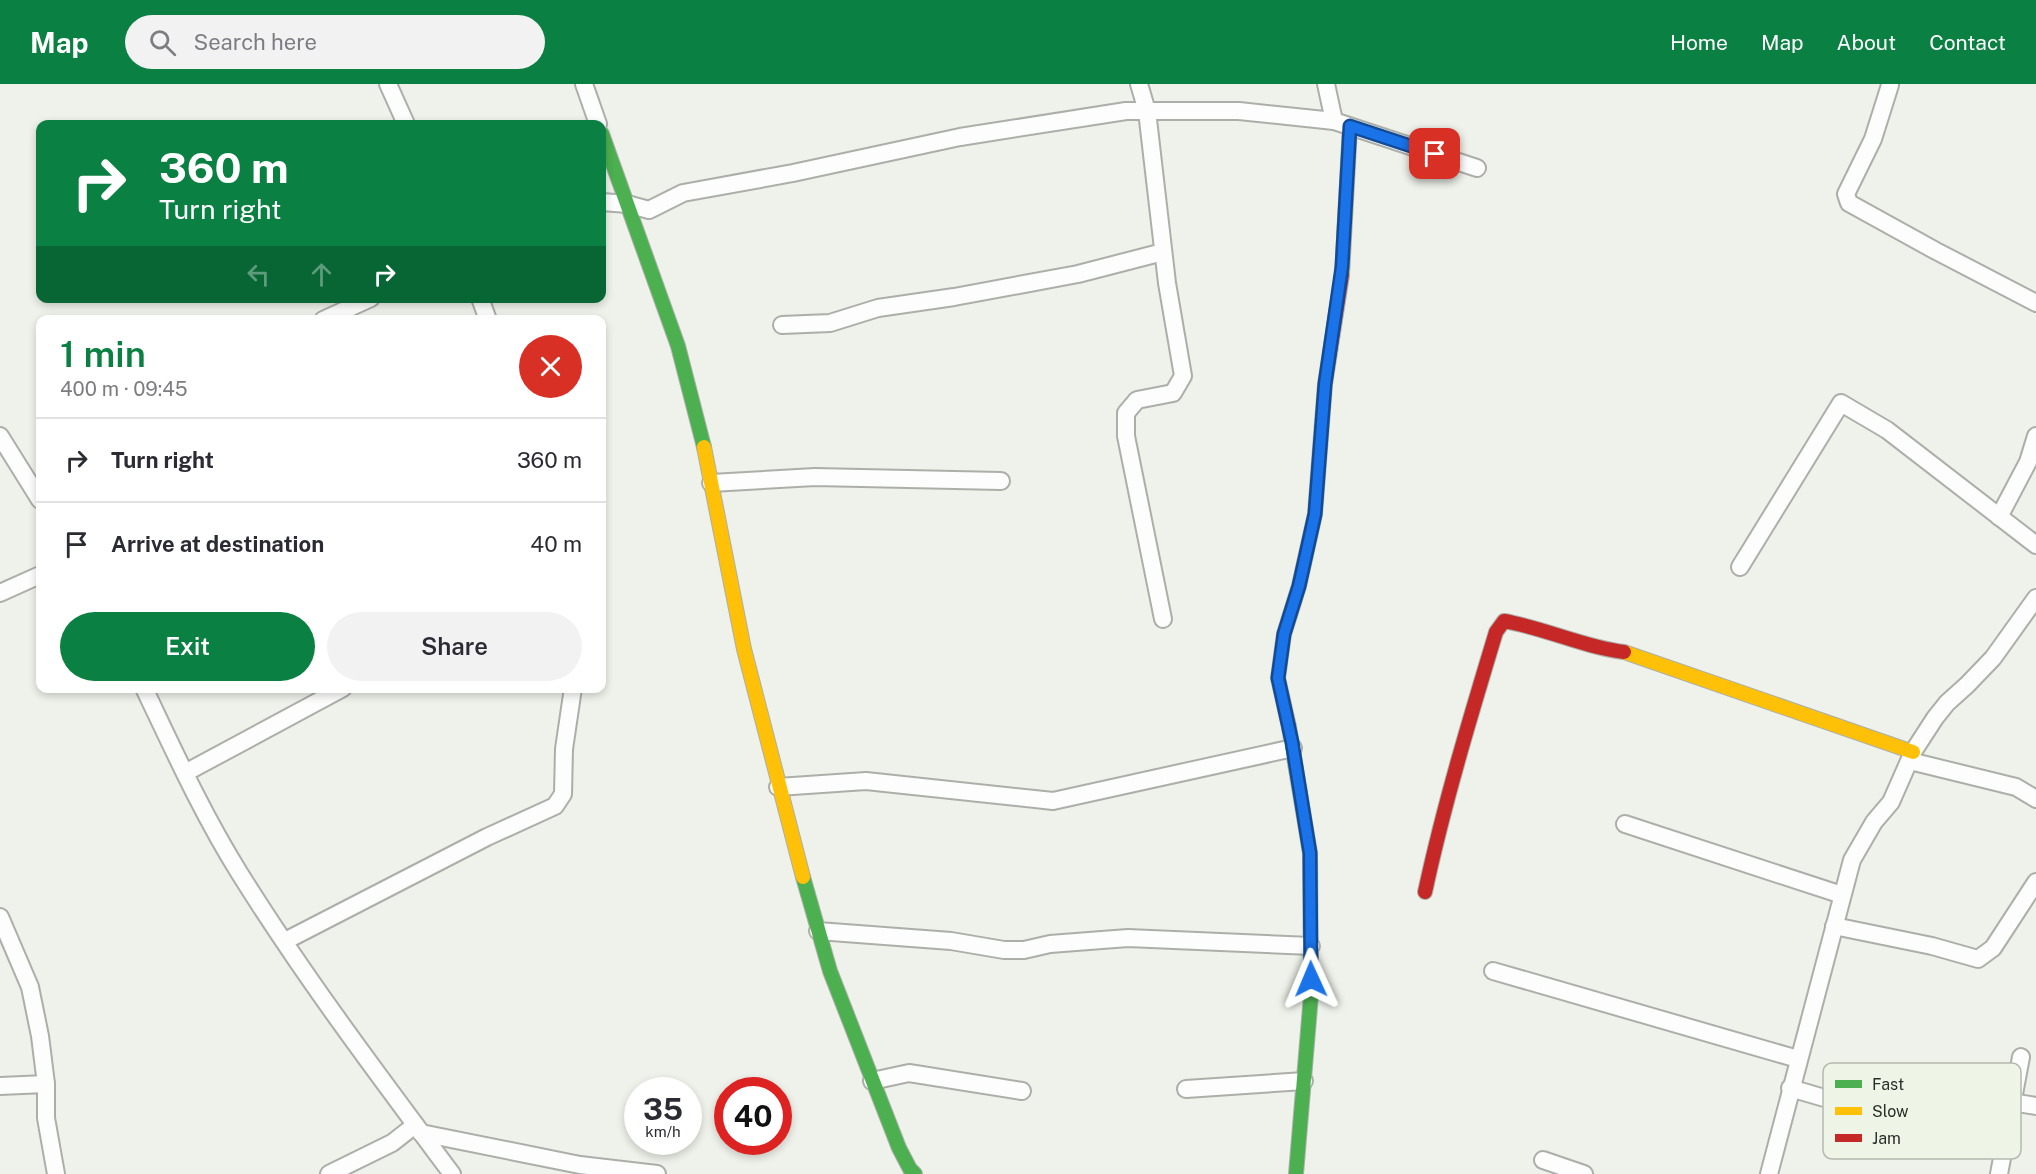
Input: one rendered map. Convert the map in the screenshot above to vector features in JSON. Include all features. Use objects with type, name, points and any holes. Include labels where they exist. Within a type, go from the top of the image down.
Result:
[{"type":"street","points":[[388,84],[404,120]]},
{"type":"street","points":[[584,84],[597,120]]},
{"type":"street","points":[[1139,84],[1148,111],[1167,284],[1183,376],[1173,393],[1137,400],[1126,413],[1126,436],[1163,619]]},
{"type":"street","points":[[1296,1174],[1311,995],[1310,853],[1293,748],[1278,678],[1284,634],[1299,586],[1315,514],[1325,384],[1342,267],[1342,123],[1326,84]]},
{"type":"street","points":[[1890,84],[1873,139],[1846,194],[1849,203],[2036,303]]},
{"type":"street","points":[[606,202],[627,204],[650,210],[683,193],[793,173],[960,137],[1126,111],[1239,111],[1342,123],[1477,168]]},
{"type":"street","points":[[606,145],[678,346],[699,423],[744,649],[778,787],[830,971],[899,1148],[915,1174]]},
{"type":"street","points":[[782,325],[830,323],[878,308],[954,297],[1078,274],[1163,252]]},
{"type":"street","points":[[334,315],[360,303]]},
{"type":"street","points":[[1740,567],[1841,403],[1846,408],[1887,429],[2036,545]]},
{"type":"street","points":[[0,436],[36,493]]},
{"type":"street","points":[[1999,517],[2028,462],[2036,436]]},
{"type":"street","points":[[711,483],[815,477],[1000,482]]},
{"type":"street","points":[[0,593],[36,577]]},
{"type":"street","points":[[1769,1174],[1852,860],[1874,822],[1891,802],[1912,756],[1935,718],[1993,658],[2036,598]]},
{"type":"street","points":[[1425,892],[1468,723],[1496,632],[1504,621],[1522,624],[1599,649],[1627,652],[1912,756],[2016,787],[2036,799]]},
{"type":"street","points":[[146,693],[200,804],[240,873],[340,1023],[449,1170],[466,1141]]},
{"type":"street","points":[[185,773],[334,693]]},
{"type":"street","points":[[285,941],[487,837],[555,806],[563,794],[564,749],[572,693]]},
{"type":"street","points":[[778,787],[874,781],[1053,801],[1293,748]]},
{"type":"street","points":[[1625,824],[1842,895]]},
{"type":"street","points":[[1834,926],[1932,946],[1978,959],[1993,948],[2036,882]]},
{"type":"street","points":[[0,917],[30,987],[40,1036],[46,1084],[46,1118],[56,1174]]},
{"type":"street","points":[[818,931],[951,941],[1004,950],[1024,950],[1050,944],[1128,938],[1311,946]]},
{"type":"street","points":[[1493,971],[1798,1059]]},
{"type":"street","points":[[2020,1063],[2021,1057]]},
{"type":"street","points":[[872,1080],[909,1073],[1022,1091]]},
{"type":"street","points":[[1186,1089],[1304,1081]]},
{"type":"street","points":[[0,1086],[46,1084]]},
{"type":"street","points":[[1790,1088],[1823,1098]]},
{"type":"street","points":[[2021,1104],[2036,1106]]},
{"type":"street","points":[[328,1174],[418,1129],[580,1165],[657,1174]]},
{"type":"street","points":[[1999,1174],[2002,1159]]},
{"type":"street","points":[[1543,1160],[1584,1174]]},
{"type":"traffic: fast","points":[[606,145],[678,346],[704,447]]},
{"type":"traffic: fast","points":[[1289,727],[1310,853],[1311,995],[1296,1174]]},
{"type":"traffic: fast","points":[[803,877],[830,971],[899,1148],[915,1174]]},
{"type":"traffic: slow","points":[[1342,275],[1350,126]]},
{"type":"traffic: slow","points":[[704,447],[744,649],[803,877]]},
{"type":"traffic: slow","points":[[1624,652],[1913,752]]},
{"type":"traffic: jam","points":[[1289,727],[1278,678],[1284,634],[1299,586],[1315,514],[1325,384],[1342,275]]},
{"type":"traffic: jam","points":[[1425,892],[1440,826],[1467,729],[1496,632],[1504,621],[1609,650],[1624,652]]},
{"type":"route","points":[[1311,979],[1310,853],[1292,742],[1278,678],[1284,634],[1299,586],[1315,514],[1325,384],[1342,267],[1350,126],[1435,154]]}]
